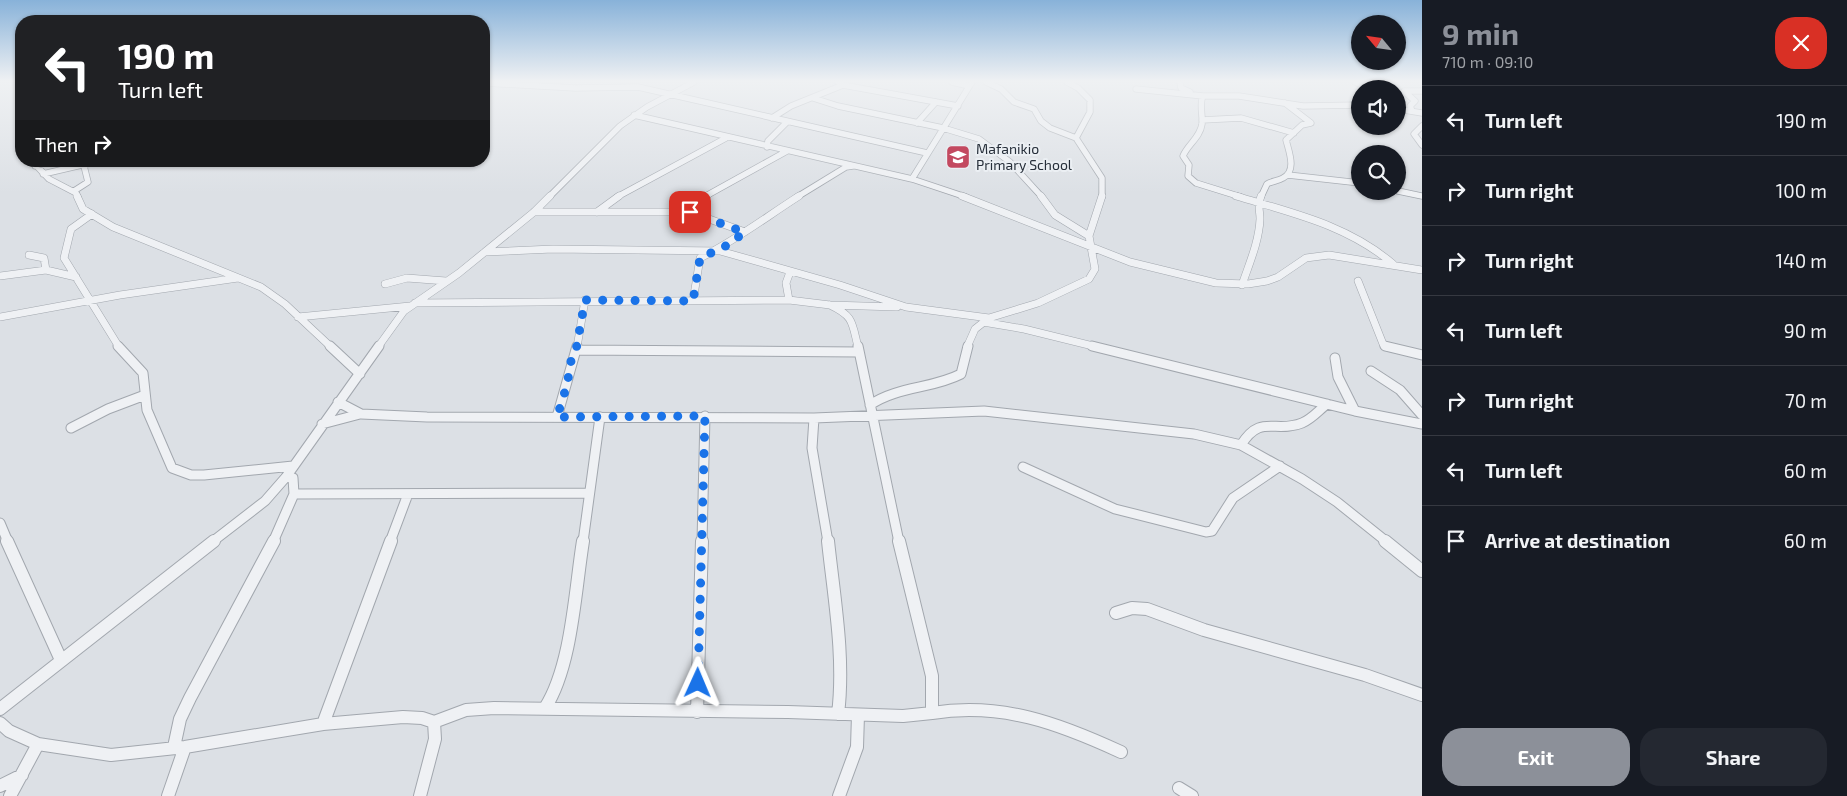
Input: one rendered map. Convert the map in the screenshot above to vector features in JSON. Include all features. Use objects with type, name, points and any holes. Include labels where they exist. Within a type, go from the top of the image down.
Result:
[{"type":"street","points":[[0,709],[248,516],[286,477],[322,424],[411,305],[485,252],[534,212],[629,119]]},
{"type":"street","points":[[651,119],[726,138],[912,179],[979,202],[1092,247],[1159,270],[1216,283],[1242,285],[1278,277],[1296,263],[1319,256],[1344,256],[1422,270]]},
{"type":"street","points":[[776,119],[927,153]]},
{"type":"street","points":[[898,119],[943,128],[979,139],[998,151],[1035,188],[1055,215],[1089,236]]},
{"type":"street","points":[[917,123],[920,119]]},
{"type":"street","points":[[912,179],[949,119]]},
{"type":"street","points":[[872,410],[880,396],[937,383],[961,374],[969,340],[975,329],[986,320],[1038,303],[1089,279],[1095,269],[1089,236],[1102,198],[1102,178],[1076,138],[1046,125],[1038,119]]},
{"type":"street","points":[[1076,138],[1087,119]]},
{"type":"street","points":[[1218,119],[1202,120],[1198,136],[1188,145],[1183,156],[1189,165],[1188,176],[1204,186],[1258,203],[1288,210],[1360,238],[1377,248],[1393,264]]},
{"type":"street","points":[[1244,119],[1294,133]]},
{"type":"street","points":[[1288,175],[1290,154],[1286,140],[1302,125],[1311,123],[1306,119]]},
{"type":"street","points":[[767,147],[768,141],[787,122]]},
{"type":"street","points":[[1422,126],[1414,134],[1422,144]]},
{"type":"street","points":[[597,212],[626,190],[726,138]]},
{"type":"street","points":[[682,211],[787,151]]},
{"type":"street","points":[[485,252],[553,249],[698,255],[730,244],[744,232],[846,167],[854,166]]},
{"type":"street","points":[[37,167],[49,179],[74,191],[78,195],[83,209],[119,230],[146,239],[261,286],[274,295],[360,374]]},
{"type":"street","points":[[43,174],[79,167]]},
{"type":"street","points":[[74,191],[88,182],[84,167]]},
{"type":"street","points":[[1242,285],[1253,254],[1260,219],[1258,203],[1267,184],[1288,175],[1331,182],[1351,183]]},
{"type":"street","points":[[1406,193],[1422,196]]},
{"type":"street","points":[[534,212],[682,211],[707,217],[744,232]]},
{"type":"street","points":[[92,214],[71,229],[64,258],[119,347],[143,373],[146,386],[145,395],[152,424],[172,468],[191,475],[293,466]]},
{"type":"street","points":[[714,250],[862,292],[906,307]]},
{"type":"street","points":[[29,255],[44,258],[46,270]]},
{"type":"street","points":[[693,301],[698,255]]},
{"type":"street","points":[[0,276],[46,270],[76,277]]},
{"type":"street","points":[[789,300],[786,283],[790,272]]},
{"type":"street","points":[[1,318],[120,295],[238,278]]},
{"type":"street","points":[[385,284],[413,279],[446,281]]},
{"type":"street","points":[[1358,282],[1383,344],[1388,348],[1422,355]]},
{"type":"street","points":[[298,317],[411,305],[585,300],[789,300],[830,304],[906,307],[986,320],[1355,411],[1422,424]]},
{"type":"street","points":[[557,417],[567,385],[571,361],[576,350],[585,300]]},
{"type":"street","points":[[830,304],[846,312],[850,318],[859,352],[900,547],[932,676],[932,713]]},
{"type":"street","points":[[576,350],[859,352]]},
{"type":"street","points":[[1335,358],[1338,377],[1355,411]]},
{"type":"street","points":[[1372,371],[1400,388],[1417,405],[1422,415]]},
{"type":"street","points":[[71,428],[108,409],[145,395]]},
{"type":"street","points":[[338,402],[361,414]]},
{"type":"street","points":[[1241,445],[1246,436],[1254,429],[1264,425],[1298,424],[1327,404]]},
{"type":"street","points":[[322,424],[361,414],[408,417],[705,416],[814,418],[872,410],[1009,412],[1194,434],[1241,445],[1280,466],[1337,502],[1422,571]]},
{"type":"street","points":[[697,712],[705,416]]},
{"type":"street","points":[[545,708],[554,694],[565,656],[599,438],[600,417]]},
{"type":"street","points":[[814,418],[812,448],[826,521],[838,631],[841,691],[838,714]]},
{"type":"street","points":[[1023,468],[1115,509],[1206,532],[1212,531],[1217,525],[1222,514],[1235,497],[1280,466]]},
{"type":"street","points":[[168,796],[180,747],[180,719],[278,533],[294,494],[293,478],[286,477]]},
{"type":"street","points":[[294,494],[318,492],[408,494],[590,493]]},
{"type":"street","points":[[323,724],[408,494]]},
{"type":"street","points":[[0,523],[14,558],[50,628],[61,660]]},
{"type":"street","points":[[1116,613],[1132,608],[1147,609],[1204,630],[1365,675],[1422,694]]},
{"type":"street","points":[[0,723],[9,731],[38,744],[111,756],[323,724],[404,717],[422,718],[434,722],[466,710],[545,708],[903,716],[932,713],[954,708],[978,707],[1058,725],[1121,752]]},
{"type":"street","points":[[838,796],[856,748],[860,730],[858,715]]},
{"type":"street","points":[[420,796],[435,739],[434,722]]},
{"type":"street","points":[[10,796],[38,744]]},
{"type":"street","points":[[0,786],[23,774]]},
{"type":"street","points":[[1179,788],[1192,796]]},
{"type":"place","name":"Mafanikio Primary School","points":[[958,157]]},
{"type":"route","points":[[690,212],[744,232],[730,244],[709,252],[700,258],[693,301],[585,300],[576,350],[571,361],[565,394],[557,417],[705,416],[698,683]]}]
